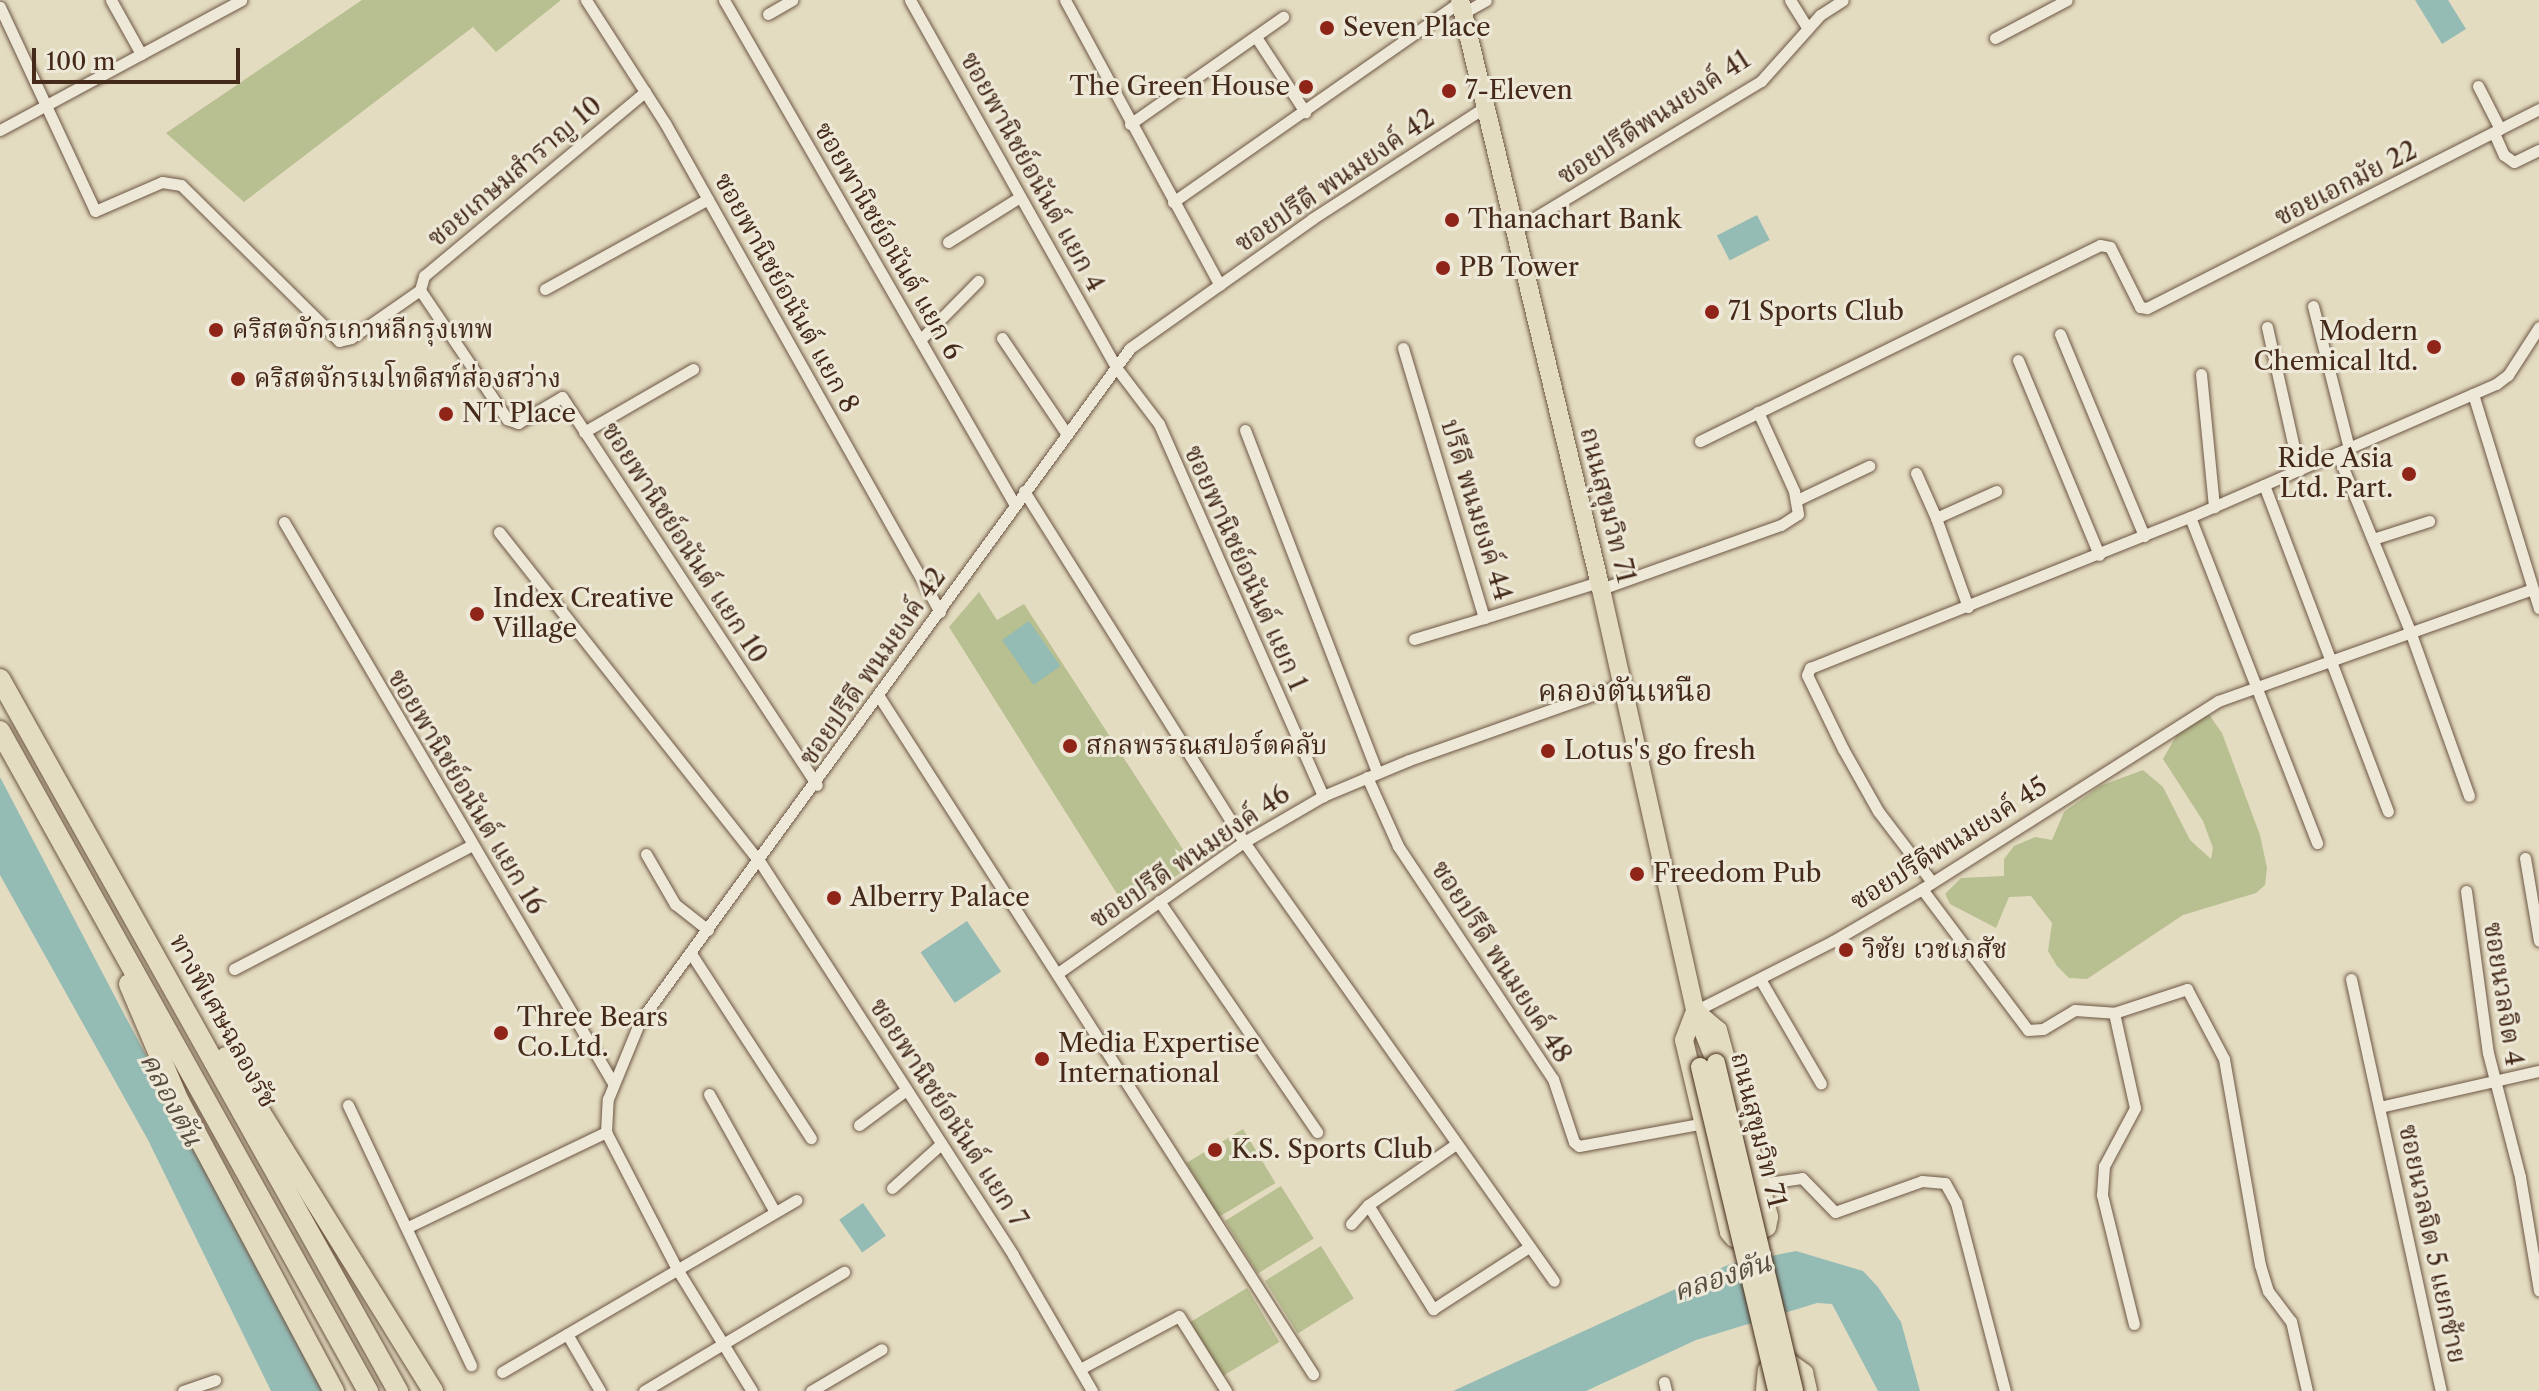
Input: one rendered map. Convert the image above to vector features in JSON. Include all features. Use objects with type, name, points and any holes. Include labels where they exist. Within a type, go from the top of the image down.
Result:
[{"type":"highway","name":"ทางพิเศษฉลองรัช","points":[[0,679],[398,1391]]},
{"type":"highway","name":"ทางพิเศษฉลองรัช","points":[[0,731],[368,1391]]},
{"type":"highway","points":[[79,871],[179,1101],[334,1391]]},
{"type":"highway","points":[[182,1000],[242,1079],[433,1391]]},
{"type":"main road","name":"ถนนสุขุมวิท 71","points":[[1461,5],[1600,586],[1708,1065],[1777,1391]]},
{"type":"main road","points":[[1697,1017],[1718,1030],[1760,1184],[1767,1227],[1758,1235],[1734,1238],[1704,1123],[1684,1040],[1697,1017]]},
{"type":"main road","name":"ถนนสุขุมวิท 71","points":[[1708,1065],[1794,1391]]},
{"type":"main road","points":[[1765,1391],[1767,1370],[1789,1362],[1804,1373],[1808,1391]]},
{"type":"street","points":[[111,0],[141,54]]},
{"type":"street","points":[[0,130],[241,0]]},
{"type":"street","name":"ซอยพานิชย์อนันต์ แยก 8","points":[[586,0],[708,199],[940,612]]},
{"type":"street","name":"ซอยพานิชย์อนันต์ แยก 6","points":[[724,0],[1015,505]]},
{"type":"street","points":[[768,14],[792,0]]},
{"type":"street","name":"ซอยพานิชย์อนันต์ แยก 4","points":[[910,0],[1115,366]]},
{"type":"street","points":[[1065,0],[1220,285]]},
{"type":"street","points":[[1173,202],[1461,5],[1486,0]]},
{"type":"street","points":[[1790,0],[1807,27]]},
{"type":"street","name":"ซอยปรีดีพนมยงค์ 41","points":[[1514,230],[1761,81],[1807,27],[1843,0]]},
{"type":"street","points":[[1995,38],[2067,0]]},
{"type":"street","points":[[0,7],[43,108],[95,211],[162,182],[181,185],[339,341],[351,338],[420,290]]},
{"type":"street","points":[[1130,124],[1283,17]]},
{"type":"street","points":[[1256,37],[1305,112]]},
{"type":"street","points":[[2478,86],[2514,162],[2539,150]]},
{"type":"street","name":"ซอยเกษมสำราญ 10","points":[[420,290],[424,276],[645,92]]},
{"type":"street","name":"ซอยปรีดี พนมยงค์ 42","points":[[606,1132],[613,1083],[640,1021],[817,785],[1024,491],[1130,348],[1485,107]]},
{"type":"street","name":"ซอยเอกมัย 22","points":[[1758,412],[1861,358],[2100,245],[2110,247],[2140,307],[2171,297],[2539,109]]},
{"type":"street","points":[[948,242],[1020,197]]},
{"type":"street","points":[[545,289],[708,199]]},
{"type":"street","points":[[920,340],[978,281]]},
{"type":"street","name":"ซอยพานิชย์อนันต์ แยก 10","points":[[420,290],[507,419],[518,423],[562,397],[817,785]]},
{"type":"street","points":[[2313,306],[2343,451],[2469,796]]},
{"type":"street","points":[[2267,327],[2299,470]]},
{"type":"street","points":[[2307,1391],[2291,1321],[2268,1291],[2260,1265],[2224,1059],[2186,988],[2114,1013],[2075,1010],[2043,1029],[2028,1030],[1878,811],[1806,674],[2214,507],[2473,394],[2508,375],[2539,327]]},
{"type":"street","points":[[2060,334],[2144,536]]},
{"type":"street","points":[[1002,338],[1066,433]]},
{"type":"street","name":"ปรีดี พนมยงค์ 44","points":[[1403,348],[1484,618],[1600,586],[1781,525],[1798,514],[1797,500]]},
{"type":"street","points":[[2018,360],[2099,555]]},
{"type":"street","name":"ซอยพานิชย์อนันต์ แยก 1","points":[[1115,366],[1159,424],[1323,796]]},
{"type":"street","points":[[584,432],[693,369]]},
{"type":"street","points":[[2201,374],[2214,507]]},
{"type":"street","points":[[2473,394],[2539,608]]},
{"type":"street","points":[[1700,441],[1758,412],[1797,500],[1869,466]]},
{"type":"street","points":[[1245,430],[1372,774]]},
{"type":"street","points":[[1916,473],[1968,607]]},
{"type":"street","points":[[2264,485],[2388,811]]},
{"type":"street","points":[[1024,491],[1244,842],[1554,1281]]},
{"type":"street","points":[[1936,518],[1996,491]]},
{"type":"street","points":[[2190,517],[2317,843]]},
{"type":"street","points":[[2373,539],[2429,521]]},
{"type":"street","name":"ซอยพานิชย์อนันต์ แยก 16","points":[[284,522],[613,1083]]},
{"type":"street","name":"ซอยพานิชย์อนันต์ แยก 7","points":[[499,532],[760,862],[941,1144],[1092,1391]]},
{"type":"street","name":"ซอยปรีดีพนมยงค์ 45","points":[[1697,1017],[1927,886],[2218,701],[2533,589]]},
{"type":"street","points":[[1414,639],[1484,618]]},
{"type":"street","name":"ซอยปรีดี พนมยงค์ 46","points":[[1058,973],[1244,842],[1323,796],[1372,774],[1621,685]]},
{"type":"street","points":[[880,698],[1313,1374]]},
{"type":"street","name":"ซอยปรีดี พนมยงค์ 48","points":[[1372,774],[1398,846],[1553,1079],[1574,1142],[1579,1146],[1704,1123]]},
{"type":"street","points":[[234,969],[472,845]]},
{"type":"street","points":[[646,854],[675,904],[708,930]]},
{"type":"street","points":[[2525,858],[2539,941]]},
{"type":"street","name":"ซอยนวลจิต 4","points":[[2466,891],[2494,1080],[2520,1177],[2539,1290]]},
{"type":"street","points":[[1159,901],[1317,1132]]},
{"type":"street","points":[[690,952],[811,1138]]},
{"type":"street","points":[[1760,979],[1821,1084]]},
{"type":"street","name":"ซอยนวลจิต 5 แยกซ้าย","points":[[2351,979],[2441,1391]]},
{"type":"street","points":[[2114,1013],[2135,1108],[2104,1166],[2102,1195],[2134,1324]]},
{"type":"street","points":[[2380,1107],[2539,1071]]},
{"type":"street","points":[[859,1125],[906,1090]]},
{"type":"street","points":[[709,1094],[775,1212]]},
{"type":"street","points":[[348,1105],[471,1365]]},
{"type":"street","points":[[408,1227],[606,1132],[677,1269],[752,1391]]},
{"type":"street","points":[[892,1188],[941,1144]]},
{"type":"street","points":[[1351,1224],[1368,1205],[1456,1144]]},
{"type":"street","points":[[1760,1184],[1802,1178],[1835,1212],[1922,1181],[1945,1183],[1956,1203],[2005,1391]]},
{"type":"street","points":[[502,1372],[796,1200]]},
{"type":"street","points":[[1368,1205],[1433,1309],[1529,1247]]},
{"type":"street","points":[[644,1391],[844,1272]]},
{"type":"street","points":[[1080,1369],[1179,1316],[1226,1391]]},
{"type":"street","points":[[567,1334],[600,1391]]},
{"type":"street","points":[[811,1391],[882,1349]]},
{"type":"street","points":[[183,1391],[215,1380]]},
{"type":"green space","points":[[362,0],[561,0],[496,52],[473,27],[244,202],[166,133]]},
{"type":"green space","name":"สกลพรรณสปอร์ตคลับ","points":[[979,592],[997,620],[1024,604],[1193,865],[1126,908],[949,627]]},
{"type":"green space","points":[[2206,710],[2222,733],[2260,835],[2267,868],[2265,885],[2256,893],[2183,915],[2087,979],[2069,978],[2057,966],[2048,951],[2052,923],[2031,896],[2009,897],[1996,928],[1950,904],[1945,894],[1961,878],[2004,876],[2004,859],[2014,846],[2035,837],[2052,840],[2064,812],[2100,786],[2143,770],[2163,787],[2190,840],[2211,859],[2213,848],[2203,821],[2163,759],[2179,731]]},
{"type":"green space","points":[[1243,1129],[1275,1183],[1219,1217],[1186,1163]]},
{"type":"green space","points":[[1281,1186],[1314,1239],[1258,1274],[1225,1221]]},
{"type":"green space","points":[[1321,1246],[1354,1299],[1298,1334],[1265,1281]]},
{"type":"green space","points":[[1247,1288],[1279,1342],[1223,1376],[1190,1322]]},
{"type":"water","points":[[2415,0],[2448,0],[2466,29],[2442,44]]},
{"type":"water","points":[[1757,215],[1770,240],[1730,260],[1717,235]]},
{"type":"water","points":[[1029,621],[1061,666],[1034,685],[1002,640]]},
{"type":"water","points":[[0,777],[327,1391],[271,1391],[148,1140],[0,875]]},
{"type":"water","points":[[967,921],[1001,972],[955,1003],[921,952]]},
{"type":"water","points":[[863,1203],[886,1236],[862,1252],[839,1220]]},
{"type":"water","name":"คลองตัน","points":[[1796,1251],[1863,1271],[1878,1287],[1901,1322],[1920,1391],[1878,1391],[1832,1304],[1817,1303],[1696,1340],[1586,1391],[1453,1391],[1730,1264]]},
{"type":"place","name":"Seven Place","points":[[1327,28]]},
{"type":"place","name":"The Green House","points":[[1306,87]]},
{"type":"place","name":"7-Eleven","points":[[1449,91]]},
{"type":"place","name":"Thanachart Bank","points":[[1452,220]]},
{"type":"place","name":"PB Tower","points":[[1443,268]]},
{"type":"place","name":"71 Sports Club","points":[[1712,312]]},
{"type":"place","name":"คริสตจักรเกาหลีกรุงเทพ","points":[[216,330]]},
{"type":"place","name":"Modern Chemical ltd.","points":[[2434,347]]},
{"type":"place","name":"คริสตจักรเมโทดิสท์ส่องสว่าง","points":[[238,379]]},
{"type":"place","name":"NT Place","points":[[446,414]]},
{"type":"place","name":"Ride Asia Ltd. Part.","points":[[2409,474]]},
{"type":"place","name":"Index Creative Village","points":[[477,614]]},
{"type":"place","name":"สกลพรรณสปอร์ตคลับ","points":[[1070,746]]},
{"type":"place","name":"Lotus's go fresh","points":[[1548,751]]},
{"type":"place","name":"Freedom Pub","points":[[1637,874]]},
{"type":"place","name":"Alberry Palace","points":[[834,898]]},
{"type":"place","name":"วิชัย เวชเภสัช","points":[[1846,950]]},
{"type":"place","name":"Three Bears Co.Ltd.","points":[[501,1033]]},
{"type":"place","name":"Media Expertise International","points":[[1042,1059]]},
{"type":"place","name":"K.S. Sports Club","points":[[1215,1150]]},
{"type":"district","name":"คลองตันเหนือ","points":[[1625,691]]}]
